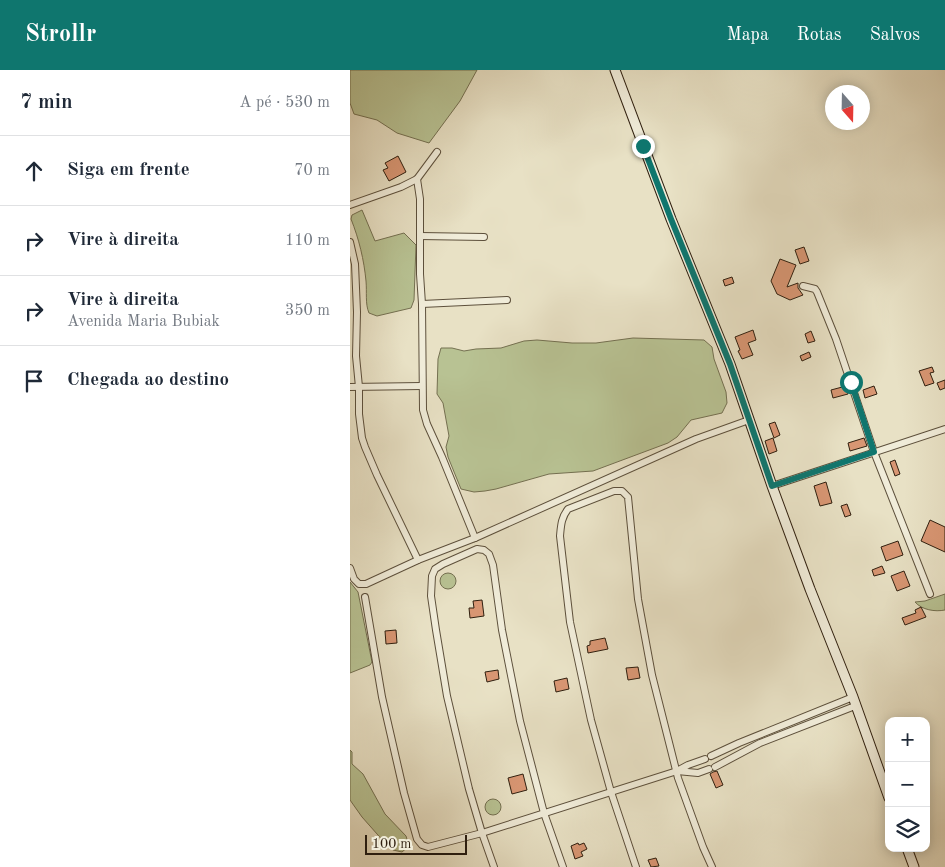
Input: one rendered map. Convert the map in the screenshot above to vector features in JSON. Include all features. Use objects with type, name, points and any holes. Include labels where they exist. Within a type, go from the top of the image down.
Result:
[{"type":"street","points":[[616,70],[671,219],[730,364],[772,486],[885,787]]},
{"type":"street","points":[[350,205],[401,187],[417,179],[437,152]]},
{"type":"street","points":[[417,179],[420,199],[423,410],[427,424],[475,538]]},
{"type":"street","points":[[420,236],[484,237]]},
{"type":"street","points":[[350,242],[355,264],[356,356],[361,430],[365,447],[376,475],[418,560]]},
{"type":"street","points":[[803,286],[814,289],[817,292],[829,319],[874,452],[930,594]]},
{"type":"street","points":[[422,304],[507,300]]},
{"type":"street","points":[[350,387],[422,386]]},
{"type":"street","points":[[350,568],[359,584],[366,584],[696,440],[749,420]]},
{"type":"street","points":[[772,486],[945,429]]},
{"type":"street","points":[[636,867],[611,792],[591,720],[570,622],[560,536],[563,515],[568,509],[614,491],[622,491],[628,497],[638,599],[650,666],[677,771],[703,847],[712,867]]},
{"type":"street","points":[[494,867],[482,833],[446,696],[431,596],[432,576],[435,569],[477,549],[484,550],[489,554],[493,565],[502,630],[520,721],[544,813],[563,867]]},
{"type":"street","points":[[365,597],[382,697],[404,793],[417,839],[422,845],[428,847],[482,833],[677,771],[739,743],[854,702]]},
{"type":"street","points":[[677,771],[698,773],[712,768],[760,742],[854,702]]},
{"type":"street","points":[[711,756],[719,758],[722,762]]},
{"type":"street","points":[[908,852],[914,867]]},
{"type":"green space","points":[[350,70],[477,70],[460,101],[429,143],[397,133],[377,120],[354,114],[350,103]]},
{"type":"green space","points":[[362,210],[375,241],[404,233],[416,245],[414,300],[411,308],[377,316],[369,313],[362,257],[351,219],[352,215]]},
{"type":"green space","points":[[633,338],[704,340],[712,347],[714,359],[726,392],[727,403],[722,413],[691,420],[677,437],[668,443],[593,471],[549,474],[485,491],[474,492],[461,489],[448,457],[446,447],[449,436],[443,403],[437,394],[438,359],[441,348],[464,351],[501,348],[524,341],[537,340],[596,343]]},
{"type":"green space","points":[[448,573],[454,575],[456,581],[454,587],[448,589],[442,587],[440,581],[442,575]]},
{"type":"green space","points":[[350,582],[358,592],[372,662],[370,665],[350,673]]},
{"type":"green space","points":[[945,594],[945,610],[929,610],[915,602],[925,601]]},
{"type":"green space","points":[[350,750],[352,752],[352,764],[363,774],[385,814],[406,836],[409,846],[402,852],[393,850],[385,843],[350,800]]},
{"type":"green space","points":[[493,799],[499,801],[501,807],[499,813],[493,815],[487,813],[485,807],[487,801]]},
{"type":"building","points":[[398,156],[406,172],[389,181],[383,170],[388,168],[385,163]]},
{"type":"building","points":[[804,247],[809,261],[800,264],[795,250]]},
{"type":"building","points":[[780,259],[796,265],[787,287],[798,283],[798,288],[803,295],[790,300],[777,294],[771,281]]},
{"type":"building","points":[[732,277],[734,283],[725,286],[723,280]]},
{"type":"building","points":[[753,330],[756,340],[748,343],[753,355],[742,359],[735,337]]},
{"type":"building","points":[[811,331],[815,341],[808,343],[805,334]]},
{"type":"building","points":[[809,352],[811,357],[802,361],[800,356]]},
{"type":"building","points":[[932,367],[934,372],[930,373],[934,383],[925,386],[919,371]]},
{"type":"building","points":[[945,380],[945,388],[940,390],[937,383]]},
{"type":"building","points":[[846,386],[848,394],[833,398],[831,390]]},
{"type":"building","points":[[874,386],[877,394],[865,398],[863,390]]},
{"type":"building","points":[[775,422],[780,435],[774,438],[769,424]]},
{"type":"building","points":[[773,438],[777,451],[769,454],[765,441]]},
{"type":"building","points":[[864,438],[867,446],[850,451],[848,443]]},
{"type":"building","points":[[895,460],[900,474],[895,476],[890,462]]},
{"type":"building","points":[[826,482],[832,503],[820,506],[814,486]]},
{"type":"building","points":[[847,504],[851,515],[845,517],[841,506]]},
{"type":"building","points":[[930,520],[945,527],[945,552],[921,541]]},
{"type":"building","points":[[898,541],[903,555],[886,561],[881,547]]},
{"type":"building","points":[[882,566],[885,573],[874,576],[872,570]]},
{"type":"building","points":[[904,571],[910,586],[897,591],[891,576]]},
{"type":"building","points":[[482,600],[484,616],[470,618],[469,608],[474,608],[473,601]]},
{"type":"building","points":[[921,607],[926,617],[905,625],[902,618],[916,613],[915,610]]},
{"type":"building","points":[[396,630],[397,643],[386,644],[385,631]]},
{"type":"building","points":[[605,638],[608,649],[588,653],[587,646],[590,645],[590,641]]},
{"type":"building","points":[[638,667],[640,678],[628,680],[626,668]]},
{"type":"building","points":[[498,670],[499,679],[487,682],[485,672]]},
{"type":"building","points":[[567,678],[569,689],[556,692],[554,681]]},
{"type":"building","points":[[717,771],[723,785],[716,788],[710,774]]},
{"type":"building","points":[[523,774],[527,790],[512,794],[508,778]]},
{"type":"building","points":[[578,843],[579,845],[584,843],[587,849],[581,852],[583,856],[575,859],[571,846]]},
{"type":"building","points":[[656,858],[659,866],[651,867],[648,860]]},
{"type":"route","points":[[643,146],[730,364],[772,486],[874,452],[851,382]]}]
